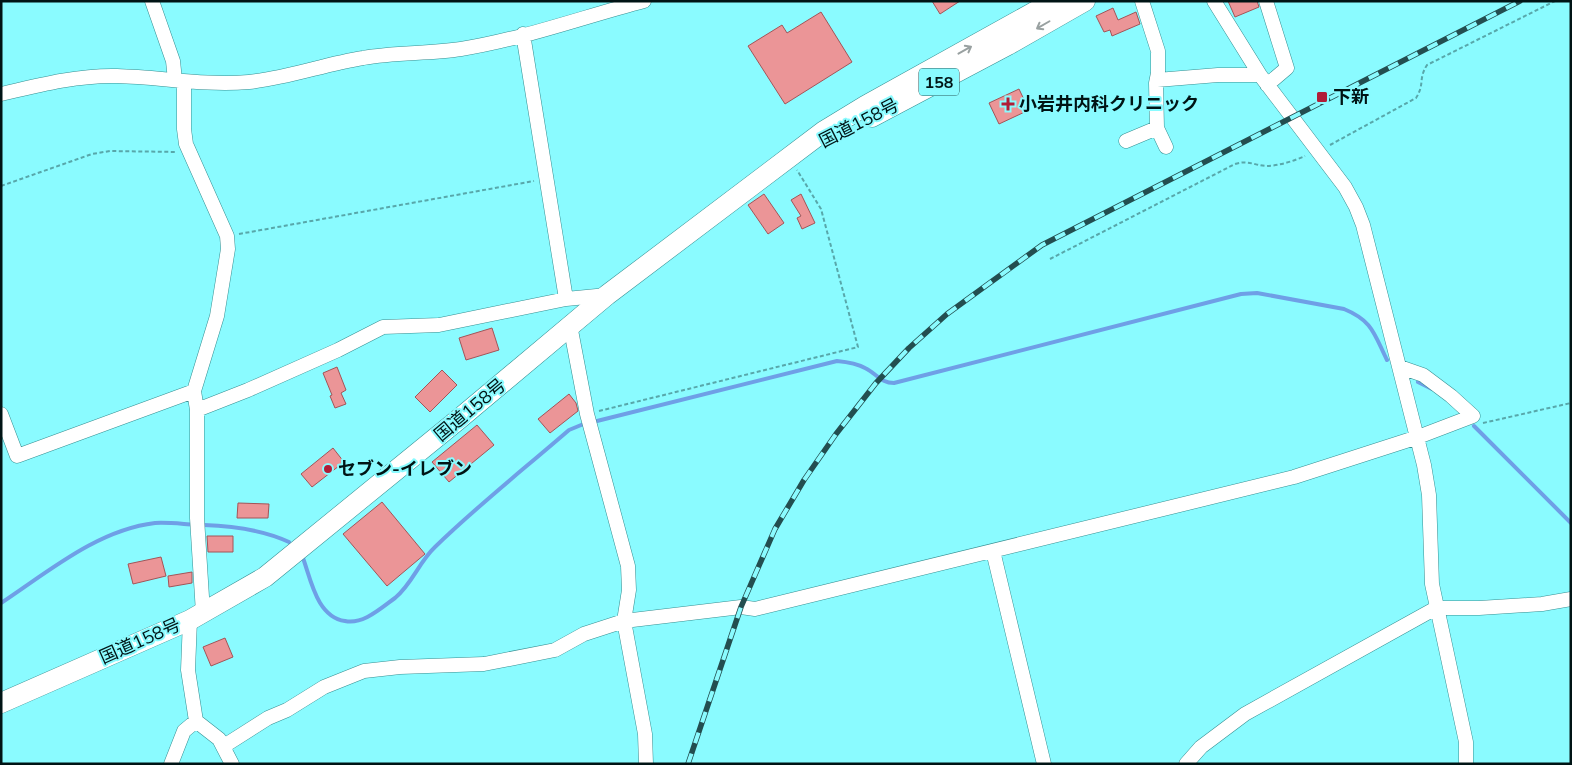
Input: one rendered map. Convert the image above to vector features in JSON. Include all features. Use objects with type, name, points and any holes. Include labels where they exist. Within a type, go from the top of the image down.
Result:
[{"type":"highway","name":"国道158号","points":[[1,703],[196,616],[265,577],[459,419],[607,295],[824,131],[865,106],[1054,1]]},
{"type":"highway","name":"国道158号","points":[[789,157],[873,116],[1008,45],[1085,1]]},
{"type":"street","points":[[152,1],[180,81],[184,129],[189,153],[210,195],[227,236],[228,249],[217,316],[194,390],[197,410],[196,616],[188,670],[196,721],[219,739],[232,764]]},
{"type":"street","points":[[1,94],[61,81],[116,76],[180,81],[252,82],[364,58],[461,49],[644,1]]},
{"type":"street","points":[[1142,1],[1158,51],[1158,73],[1156,80],[1157,128],[1166,147]]},
{"type":"street","points":[[1214,1],[1264,80],[1345,187],[1363,225],[1418,437],[1429,495],[1432,584],[1466,742],[1466,764]]},
{"type":"street","points":[[1156,80],[1218,75],[1264,80],[1288,68],[1266,1]]},
{"type":"street","points":[[523,34],[566,298]]},
{"type":"street","points":[[1126,141],[1157,128]]},
{"type":"street","points":[[197,410],[248,390],[338,350],[383,327],[439,325],[566,298],[607,295]]},
{"type":"street","points":[[570,325],[589,420],[628,566],[629,590],[624,621],[645,734],[646,764]]},
{"type":"street","points":[[224,746],[268,718],[287,710],[324,687],[364,671],[400,667],[484,664],[555,650],[584,634],[624,621],[741,607],[755,609],[1294,477],[1418,437],[1473,416],[1451,396],[1423,375],[1400,367]]},
{"type":"street","points":[[1,414],[17,456],[194,390]]},
{"type":"street","points":[[993,551],[1044,764]]},
{"type":"street","points":[[1186,764],[1201,747],[1245,714],[1436,608],[1479,608],[1542,604],[1571,599]]},
{"type":"street","points":[[171,764],[184,731],[196,721]]},
{"type":"path","points":[[1050,259],[1235,164],[1244,161],[1268,166],[1296,160],[1318,151],[1416,98],[1422,89],[1421,75],[1427,65],[1554,1]]},
{"type":"path","points":[[1,186],[72,160],[110,151],[189,153]]},
{"type":"path","points":[[589,420],[858,347],[822,209],[789,157]]},
{"type":"path","points":[[227,236],[546,179]]},
{"type":"path","points":[[1473,416],[1482,424],[1571,403]]},
{"type":"building","points":[[932,1],[960,1],[940,14]]},
{"type":"building","points":[[1228,1],[1257,1],[1259,7],[1235,17]]},
{"type":"building","points":[[1113,8],[1118,20],[1136,12],[1140,24],[1112,36],[1110,30],[1104,32],[1096,16]]},
{"type":"building","points":[[821,12],[852,62],[785,104],[748,46],[782,25],[787,33]]},
{"type":"building","points":[[1019,89],[1029,110],[999,124],[989,103]]},
{"type":"building","points":[[764,194],[784,223],[768,234],[748,205]]},
{"type":"building","points":[[801,194],[815,223],[802,229],[797,218],[801,216],[791,200]]},
{"type":"building","points":[[492,328],[499,350],[466,360],[459,338]]},
{"type":"building","points":[[337,367],[346,390],[341,393],[346,404],[335,408],[323,373]]},
{"type":"building","points":[[442,370],[457,385],[430,412],[415,397]]},
{"type":"building","points":[[569,394],[576,403],[578,411],[550,433],[538,419]]},
{"type":"building","points":[[477,425],[494,445],[449,482],[432,462]]},
{"type":"building","points":[[333,448],[344,462],[312,487],[301,474]]},
{"type":"building","points":[[382,502],[425,554],[387,586],[343,534]]},
{"type":"building","points":[[238,503],[269,504],[268,518],[237,518]]},
{"type":"building","points":[[207,536],[233,536],[233,552],[208,552]]},
{"type":"building","points":[[161,557],[166,576],[133,584],[128,564]]},
{"type":"building","points":[[192,572],[192,583],[169,587],[168,576]]},
{"type":"building","points":[[225,638],[233,657],[211,666],[203,647]]},
{"type":"waterway","points":[[593,422],[837,361],[858,365],[869,370],[882,380],[894,383],[1241,294],[1257,293],[1344,309],[1361,318],[1372,329],[1387,360]]},
{"type":"waterway","points":[[1418,382],[1432,389]]},
{"type":"waterway","points":[[303,558],[316,596],[328,613],[335,618],[352,622],[365,618],[395,598],[411,580],[429,553],[467,517],[569,430],[586,423]]},
{"type":"waterway","points":[[1474,426],[1571,523]]},
{"type":"waterway","points":[[1,603],[93,543],[134,527],[155,523],[226,526],[248,529],[289,542]]},
{"type":"railway","points":[[688,764],[741,607],[775,529],[804,480],[836,434],[876,383],[909,348],[947,314],[1042,245],[1520,1]]},
{"type":"place","name":"下新","points":[[1322,97]]},
{"type":"place","name":"小岩井内科クリニック","points":[[1008,104]]},
{"type":"place","name":"セブン-イレブン","points":[[328,469]]}]
